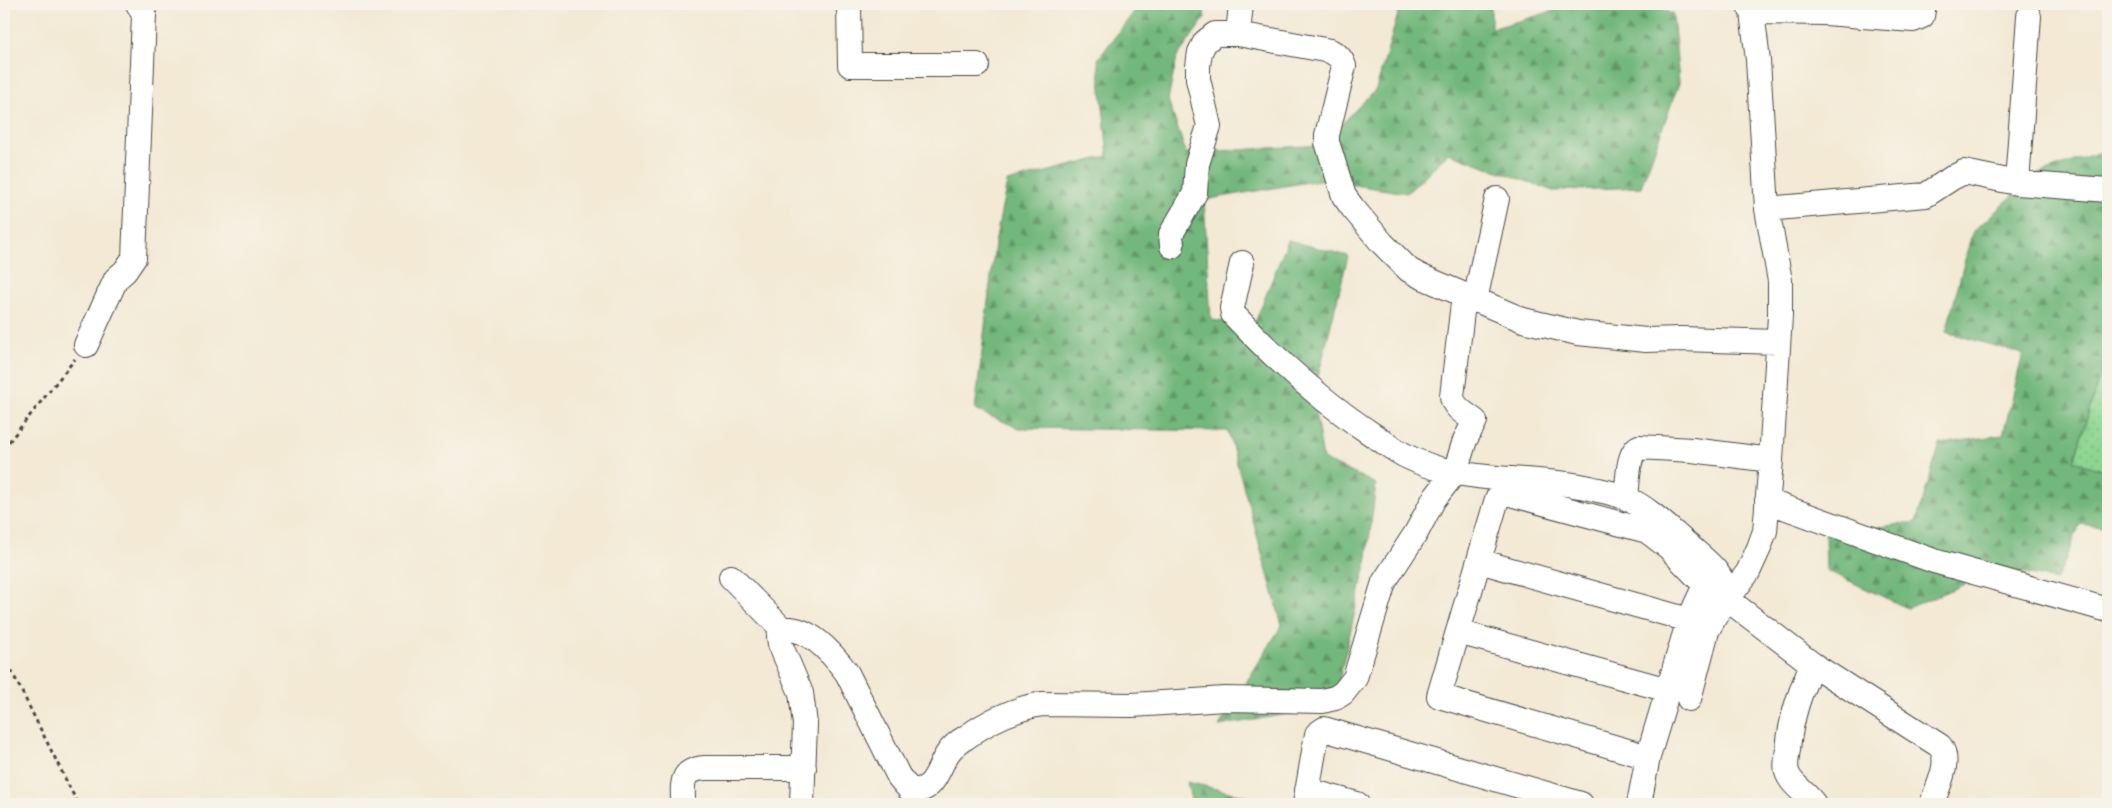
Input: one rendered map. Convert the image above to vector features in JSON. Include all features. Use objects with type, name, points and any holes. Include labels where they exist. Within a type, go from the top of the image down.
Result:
[{"type":"street","points":[[86,345],[116,279],[126,271],[134,258],[144,15],[138,4]]},
{"type":"street","points":[[849,4],[850,65],[977,65]]},
{"type":"street","points":[[1238,34],[1241,4]]},
{"type":"street","points":[[1639,804],[1648,758],[1707,631],[1727,599],[1748,572],[1755,560],[1765,532],[1766,501],[1771,460],[1780,281],[1767,209],[1758,60],[1750,8],[1913,20],[1922,16],[1924,4]]},
{"type":"street","points":[[2017,182],[2029,16]]},
{"type":"street","points":[[1172,246],[1171,234],[1195,193],[1197,164],[1209,126],[1198,79],[1200,52],[1205,42],[1215,34],[1238,34],[1330,51],[1338,55],[1344,66],[1326,138],[1344,196],[1382,243],[1409,270],[1469,297],[1538,324],[1603,336],[1646,340],[1681,339],[1778,342]]},
{"type":"street","points":[[1767,209],[1926,195],[1964,172],[2017,182],[2108,190]]},
{"type":"street","points":[[731,577],[782,628],[792,628],[813,638],[841,664],[898,777],[918,798],[939,772],[948,753],[964,738],[1009,712],[1027,707],[1042,704],[1132,705],[1225,698],[1322,701],[1335,698],[1355,678],[1384,582],[1416,533],[1434,499],[1455,472],[1465,440],[1475,421],[1457,407],[1453,402],[1452,396],[1469,297],[1497,199]]},
{"type":"street","points":[[1242,263],[1232,308],[1233,314],[1296,375],[1345,417],[1408,457],[1422,463],[1455,472],[1576,485],[1626,498],[1648,511],[1710,565],[1723,578],[1727,599]]},
{"type":"street","points":[[1626,498],[1631,457],[1639,447],[1692,450],[1771,460]]},
{"type":"street","points":[[1648,758],[1439,696],[1497,499],[1502,494],[1510,494],[1647,531],[1668,547],[1706,585],[1812,664],[1940,746],[1944,754],[1944,767],[1932,804]]},
{"type":"street","points":[[1766,501],[1934,561],[2108,610]]},
{"type":"street","points":[[1479,561],[1689,620]]},
{"type":"street","points":[[1679,694],[1689,620],[1706,585]]},
{"type":"street","points":[[782,628],[779,637],[780,644],[801,693],[805,724],[802,804]]},
{"type":"street","points":[[1458,632],[1679,694]]},
{"type":"street","points":[[1812,664],[1797,700],[1790,732],[1787,764],[1788,773],[1799,787],[1810,796],[1814,804]]},
{"type":"street","points":[[1357,804],[1306,797],[1317,734],[1324,729],[1582,804]]},
{"type":"street","points":[[683,804],[683,780],[692,770],[705,768],[804,768]]},
{"type":"path","points":[[4,448],[86,345]]},
{"type":"path","points":[[4,656],[78,804]]},
{"type":"green space","points":[[1140,4],[1203,4],[1205,18],[1177,57],[1168,100],[1186,153],[1321,145],[1376,89],[1399,11],[1403,4],[1491,4],[1491,29],[1577,4],[1654,4],[1673,15],[1679,83],[1641,187],[1553,191],[1449,153],[1407,193],[1320,180],[1204,200],[1211,320],[1254,325],[1288,240],[1348,256],[1313,397],[1323,459],[1376,484],[1366,565],[1333,706],[1219,726],[1282,625],[1228,431],[1019,428],[975,410],[995,243],[1007,182],[1108,156],[1098,59]]},
{"type":"green space","points":[[2108,149],[2108,348],[2074,461],[2108,472],[2108,528],[2080,524],[2057,580],[2004,568],[1907,608],[1826,570],[1825,534],[1916,522],[1940,444],[2003,435],[2023,354],[1946,332],[1972,233],[2035,175]]},
{"type":"green space","points":[[2108,348],[2108,472],[2074,461]]},
{"type":"green space","points":[[1187,782],[1280,804],[1192,804]]}]
